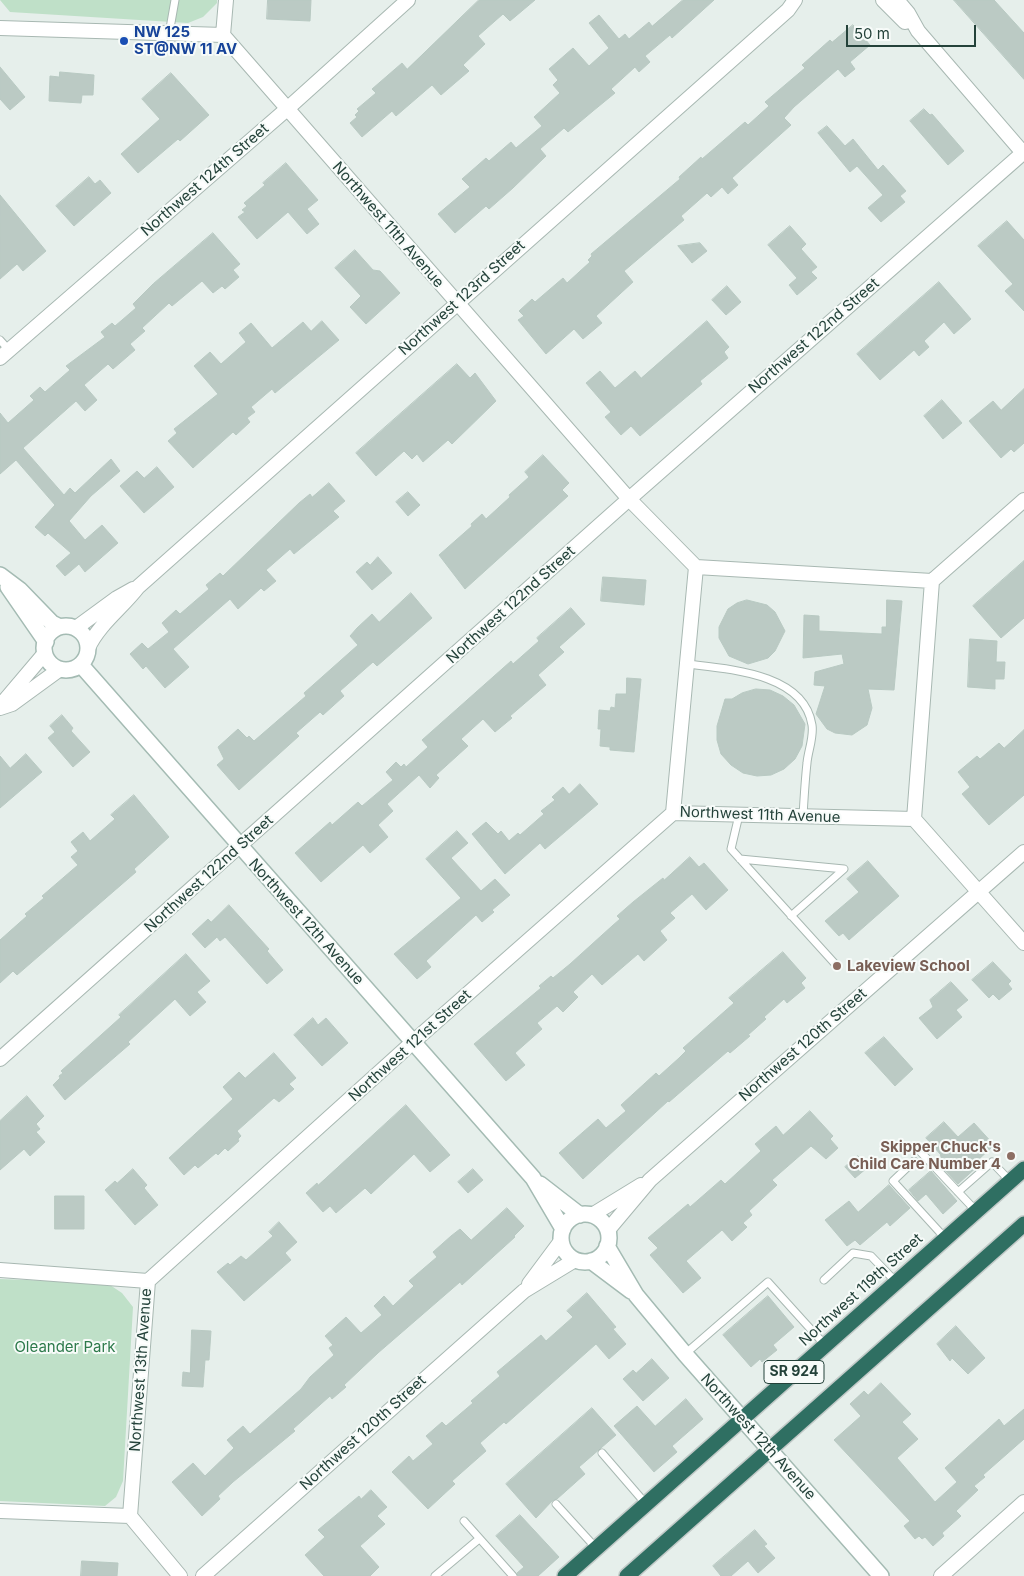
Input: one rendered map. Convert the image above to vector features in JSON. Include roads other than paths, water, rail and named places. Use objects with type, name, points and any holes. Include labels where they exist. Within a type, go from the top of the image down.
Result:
[{"type":"highway","name":"Northwest 119th Street","points":[[565,1576],[1024,1169]]},
{"type":"highway","name":"SR 924","points":[[627,1576],[1024,1224]]},
{"type":"street","points":[[0,28],[223,35],[226,0]]},
{"type":"street","name":"Northwest 124th Street","points":[[3,349],[287,109],[408,0]]},
{"type":"street","name":"Northwest 123rd Street","points":[[88,648],[98,631],[123,606],[138,587],[791,5],[807,0]]},
{"type":"street","points":[[883,0],[902,20],[918,31]]},
{"type":"street","points":[[897,0],[918,31],[1024,153]]},
{"type":"street","name":"Northwest 11th Avenue","points":[[223,35],[456,304],[629,499],[696,567],[673,814],[914,819]]},
{"type":"street","name":"Northwest 122nd Street","points":[[0,1060],[629,499],[1024,153]]},
{"type":"street","points":[[1024,500],[932,581],[914,819],[1024,942]]},
{"type":"street","points":[[696,567],[932,581]]},
{"type":"street","points":[[2,577],[20,590],[40,612],[60,627],[76,628],[83,634],[88,648],[86,658],[81,665],[73,669],[60,669],[50,663],[32,619],[13,597],[2,577]]},
{"type":"street","name":"Northwest 123rd Street","points":[[76,628],[117,598],[138,587]]},
{"type":"street","points":[[0,707],[45,648],[52,632],[60,627]]},
{"type":"street","name":"Northwest 12th Avenue","points":[[81,665],[533,1178],[586,1215]]},
{"type":"street","points":[[0,707],[12,704],[60,669]]},
{"type":"street","name":"Northwest 121st Street","points":[[148,1281],[413,1042],[673,814]]},
{"type":"street","name":"Northwest 120th Street","points":[[608,1230],[650,1180],[1024,852]]},
{"type":"street","name":"Northwest 12th Avenue","points":[[533,1178],[562,1235]]},
{"type":"street","name":"Northwest 120th Street","points":[[586,1215],[650,1180]]},
{"type":"street","points":[[586,1215],[599,1218],[608,1230],[608,1246],[604,1253],[591,1261],[575,1260],[568,1255],[562,1235],[569,1219],[586,1215]]},
{"type":"street","name":"Northwest 120th Street","points":[[524,1290],[562,1235]]},
{"type":"street","name":"Northwest 12th Avenue","points":[[608,1246],[636,1295],[684,1354],[882,1576]]},
{"type":"street","name":"Northwest 120th Street","points":[[203,1576],[524,1290],[575,1260]]},
{"type":"street","name":"Northwest 12th Avenue","points":[[591,1261],[636,1295]]},
{"type":"street","name":"Northwest 13th Avenue","points":[[0,1270],[148,1281],[130,1516]]},
{"type":"street","points":[[941,1576],[1024,1502]]},
{"type":"street","points":[[0,1511],[130,1516],[180,1576]]},
{"type":"lane","points":[[169,34],[175,0]]},
{"type":"lane","points":[[687,664],[755,675],[780,683],[799,698],[808,709],[812,726],[802,816]]},
{"type":"lane","points":[[740,815],[731,850],[837,966]]},
{"type":"lane","points":[[740,860],[844,869],[791,916]]},
{"type":"lane","points":[[916,1147],[976,1211]]},
{"type":"lane","points":[[914,1162],[893,1181],[946,1238]]},
{"type":"lane","points":[[958,1192],[992,1162],[1010,1181]]},
{"type":"lane","points":[[824,1280],[853,1253],[871,1256],[896,1282]]},
{"type":"lane","points":[[684,1354],[768,1282],[825,1345]]},
{"type":"lane","points":[[602,1453],[646,1504]]},
{"type":"lane","points":[[556,1504],[596,1548]]},
{"type":"lane","points":[[464,1521],[513,1576]]},
{"type":"lane","points":[[436,1576],[479,1538]]},
{"type":"place","name":"NW 125 ST@NW 11 AV","points":[[124,41]]},
{"type":"place","name":"Lakeview School","points":[[837,966]]},
{"type":"place","name":"Skipper Chuck's Child Care Number 4","points":[[1011,1156]]},
{"type":"park label","name":"Oleander Park","points":[[65,1347]]}]
